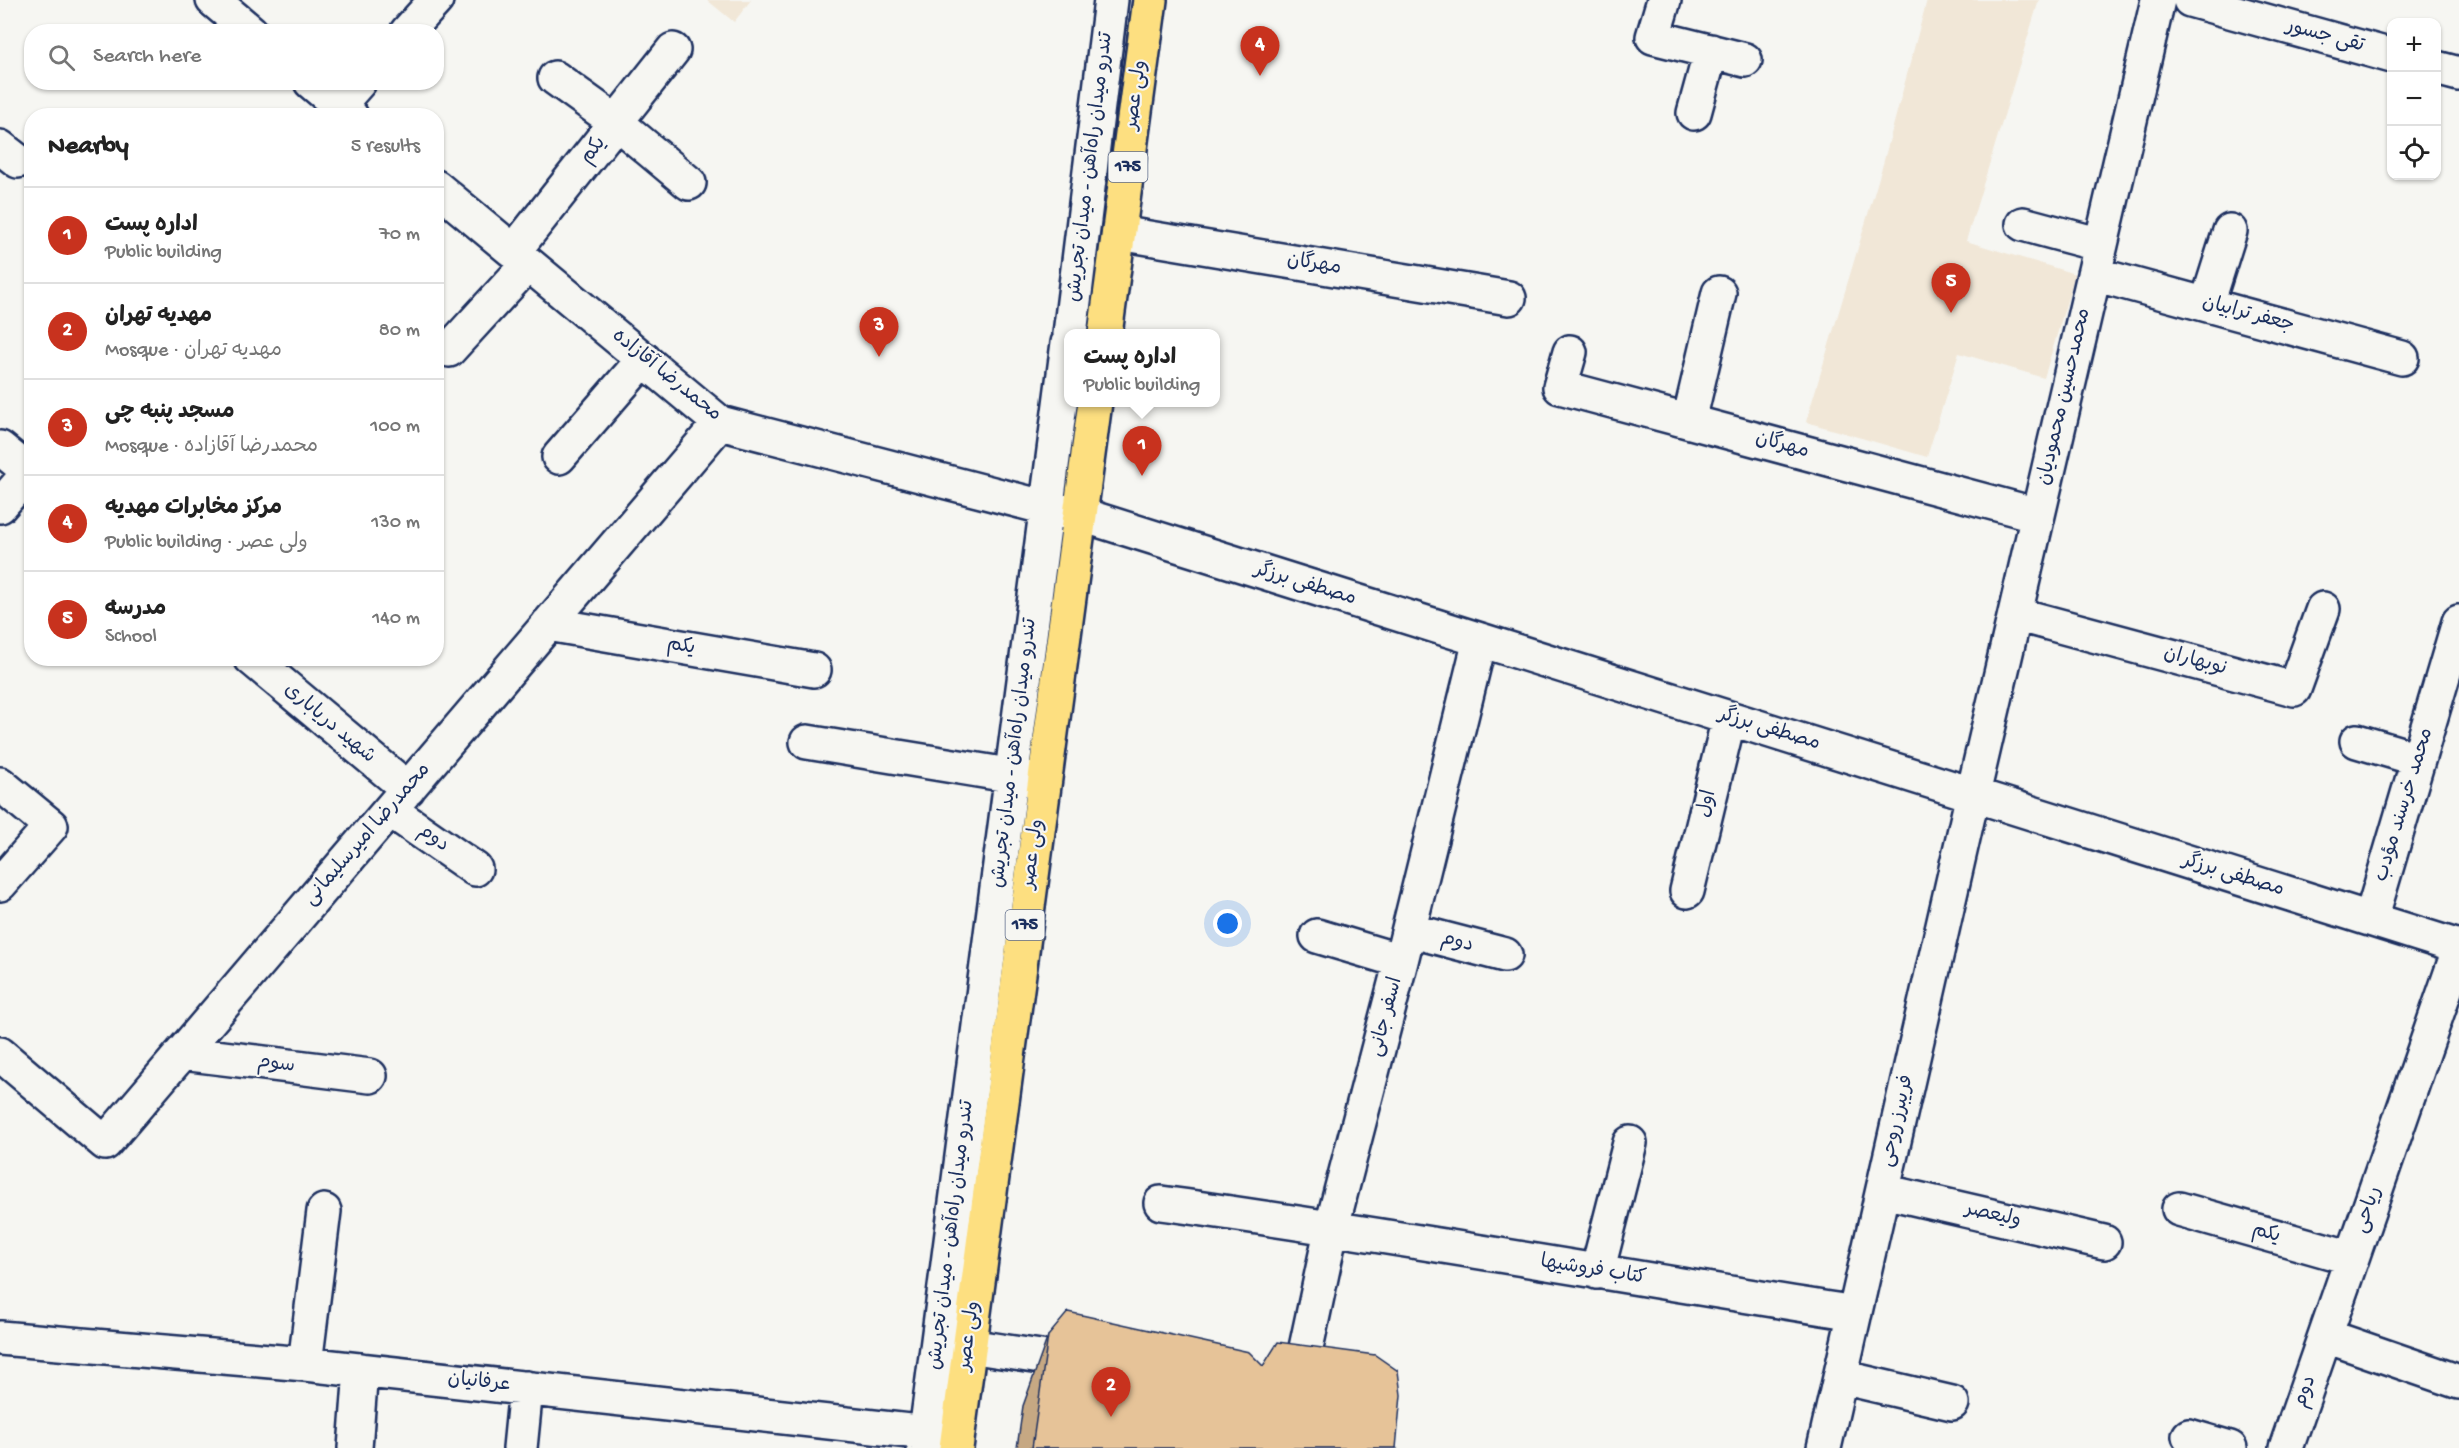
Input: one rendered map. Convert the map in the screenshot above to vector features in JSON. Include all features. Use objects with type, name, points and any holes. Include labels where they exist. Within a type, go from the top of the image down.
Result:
[{"type":"main road","name":"ولی عصر","points":[[1106,329],[1150,0]]},
{"type":"main road","name":"ولی عصر","points":[[941,1441],[969,1346],[1094,407]]},
{"type":"street","points":[[414,24],[436,0]]},
{"type":"street","name":"تندرو میدان راه‌آهن - میدان تجریش","points":[[1070,329],[1111,0]]},
{"type":"street","points":[[1664,0],[1653,37],[1745,60]]},
{"type":"street","name":"محمدحسین محمودیان","points":[[1973,794],[2158,0]]},
{"type":"street","name":"تقی جسور","points":[[2190,0],[2387,55]]},
{"type":"street","points":[[218,2],[242,24]]},
{"type":"street","name":"یکم","points":[[448,350],[521,257],[616,122],[673,50]]},
{"type":"street","points":[[1694,113],[1711,51]]},
{"type":"street","points":[[2441,69],[2459,74]]},
{"type":"street","points":[[555,78],[616,122],[689,183]]},
{"type":"street","points":[[323,90],[344,105]]},
{"type":"street","name":"محمدرضا آقازاده","points":[[444,194],[720,423],[1047,508],[1079,514]]},
{"type":"street","name":"جعفر ترابیان","points":[[2023,224],[2098,260],[2207,304],[2402,358]]},
{"type":"street","points":[[2207,304],[2230,231]]},
{"type":"street","name":"مهرگان","points":[[1119,233],[1509,298]]},
{"type":"street","points":[[1689,421],[1719,293]]},
{"type":"street","name":"مهرگان","points":[[1570,352],[1560,387],[2038,515]]},
{"type":"street","points":[[559,457],[644,359]]},
{"type":"street","name":"تندرو میدان راه‌آهن - میدان تجریش","points":[[941,1441],[1012,776],[1064,374]]},
{"type":"street","name":"محمدرضا امیرسلیمانی","points":[[0,1054],[105,1143],[720,423]]},
{"type":"street","points":[[0,448],[24,467]]},
{"type":"street","points":[[0,506],[24,480]]},
{"type":"street","name":"مصطفی برزگر","points":[[1079,514],[2371,919],[2459,949]]},
{"type":"street","name":"نوبهاران","points":[[2014,614],[2294,688],[2323,609]]},
{"type":"street","name":"محمد خرسند مؤدب","points":[[2371,919],[2418,759],[2447,705],[2459,622]]},
{"type":"street","name":"یکم","points":[[548,624],[814,670]]},
{"type":"street","name":"اسفر جانی","points":[[1328,1402],[1284,1394],[1332,1226],[1401,961],[1480,640]]},
{"type":"street","name":"شهید دریاباری","points":[[259,666],[399,799]]},
{"type":"street","name":"اول","points":[[1688,891],[1729,718]]},
{"type":"street","points":[[2356,741],[2418,759]]},
{"type":"street","points":[[807,742],[1044,780]]},
{"type":"street","points":[[0,784],[51,826],[0,884]]},
{"type":"street","name":"فریبرز روحی","points":[[1824,1448],[1973,794]]},
{"type":"street","name":"دوم","points":[[399,799],[475,869]]},
{"type":"street","name":"دوم","points":[[1409,930],[1505,955]]},
{"type":"street","points":[[1317,936],[1401,961]]},
{"type":"street","name":"ریاحی","points":[[2326,1336],[2459,949]]},
{"type":"street","name":"سوم","points":[[182,1053],[370,1076]]},
{"type":"street","points":[[1597,1272],[1630,1143]]},
{"type":"street","name":"ولیعصر","points":[[1882,1191],[2104,1242]]},
{"type":"street","name":"کتاب فروشیها","points":[[1161,1203],[1332,1226],[1597,1272],[1855,1313]]},
{"type":"street","name":"یکم","points":[[2179,1209],[2352,1258]]},
{"type":"street","points":[[305,1364],[324,1211]]},
{"type":"street","points":[[2326,1336],[2459,1382]]},
{"type":"street","name":"دوم","points":[[2286,1448],[2326,1336]]},
{"type":"street","name":"عرفانیان","points":[[0,1338],[305,1364],[526,1388],[941,1441]]},
{"type":"street","points":[[969,1346],[1121,1369]]},
{"type":"street","points":[[355,1448],[361,1370]]},
{"type":"street","points":[[1841,1377],[1952,1403]]},
{"type":"street","points":[[520,1448],[526,1388]]},
{"type":"street","points":[[2189,1436],[2230,1448]]},
{"type":"shaded area","points":[[707,0],[751,0],[734,22]]},
{"type":"shaded area","points":[[1927,0],[2039,0],[1966,241],[2075,274],[2044,378],[1959,353],[1927,457],[1806,422],[1883,164]]},
{"type":"building","points":[[1068,1312],[1249,1352],[1263,1366],[1278,1342],[1375,1355],[1398,1371],[1401,1395],[1396,1448],[1032,1448],[1048,1336]]},
{"type":"place","name":"مرکز مخابرات مهدیه","points":[[1260,76]]},
{"type":"place","name":"مدرسه","points":[[1951,313]]},
{"type":"place","name":"مسجد پنبه چی","points":[[879,357]]},
{"type":"place","name":"اداره پست","points":[[1142,476]]},
{"type":"place","name":"مهدیه تهران","points":[[1111,1417]]}]
